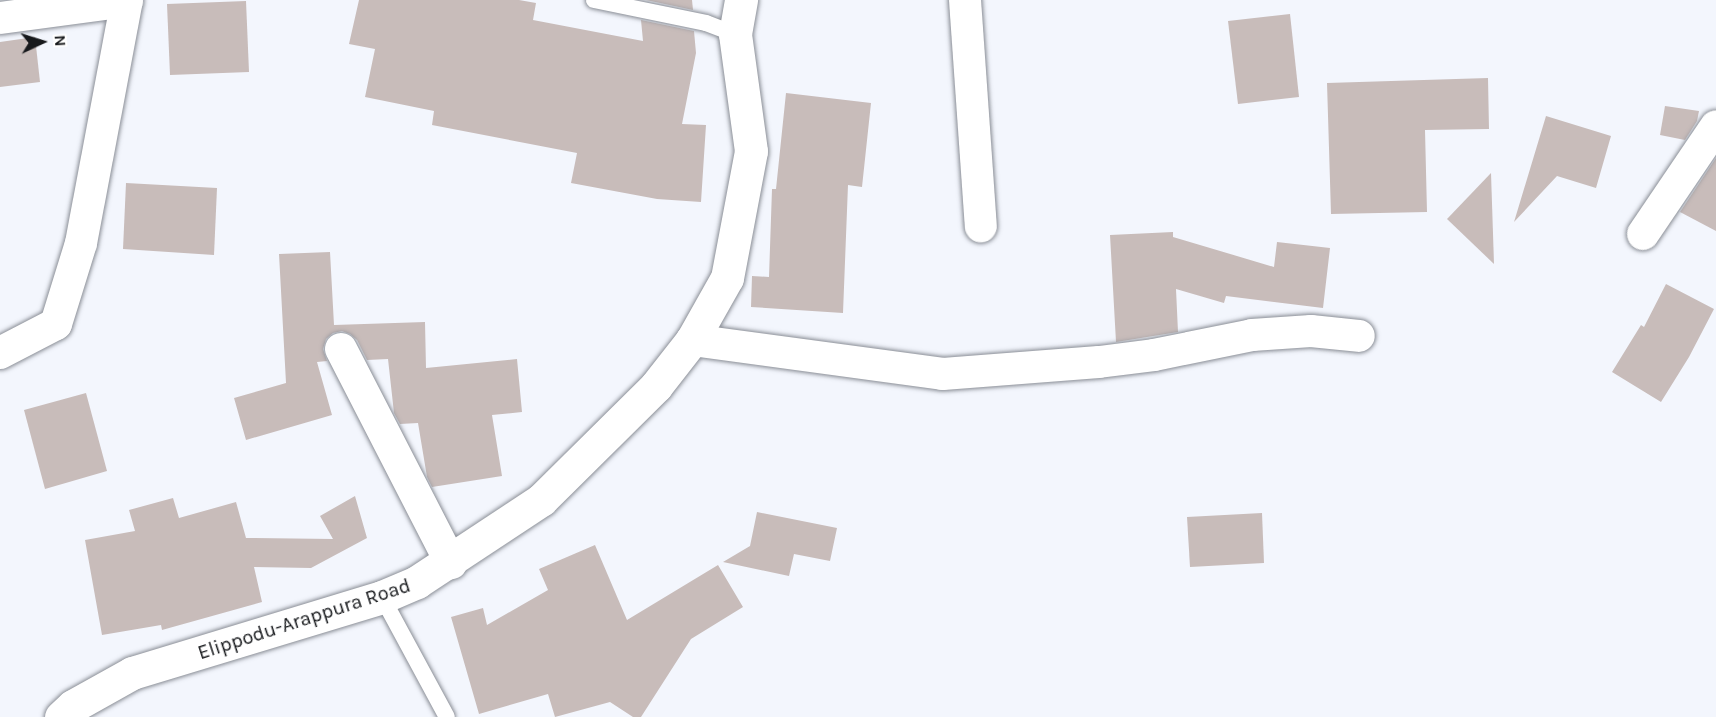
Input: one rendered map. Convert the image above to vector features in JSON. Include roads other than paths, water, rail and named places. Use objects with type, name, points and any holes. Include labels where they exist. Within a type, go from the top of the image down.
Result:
[{"type":"street","name":"Elippodu-Arappura Road","points":[[61,717],[74,706],[132,673],[382,597],[417,582],[451,563],[542,500],[656,386],[692,340],[727,278],[751,151],[735,34],[741,0]]},
{"type":"street","points":[[964,0],[981,226]]},
{"type":"street","points":[[0,18],[127,1],[81,243],[56,324],[0,353]]},
{"type":"street","points":[[1643,234],[1716,126]]},
{"type":"street","points":[[692,340],[943,375],[1110,360],[1252,335],[1311,331],[1359,336]]},
{"type":"street","points":[[341,349],[451,563]]},
{"type":"lane","points":[[594,0],[706,24],[735,34]]},
{"type":"lane","points":[[382,597],[447,717]]}]
